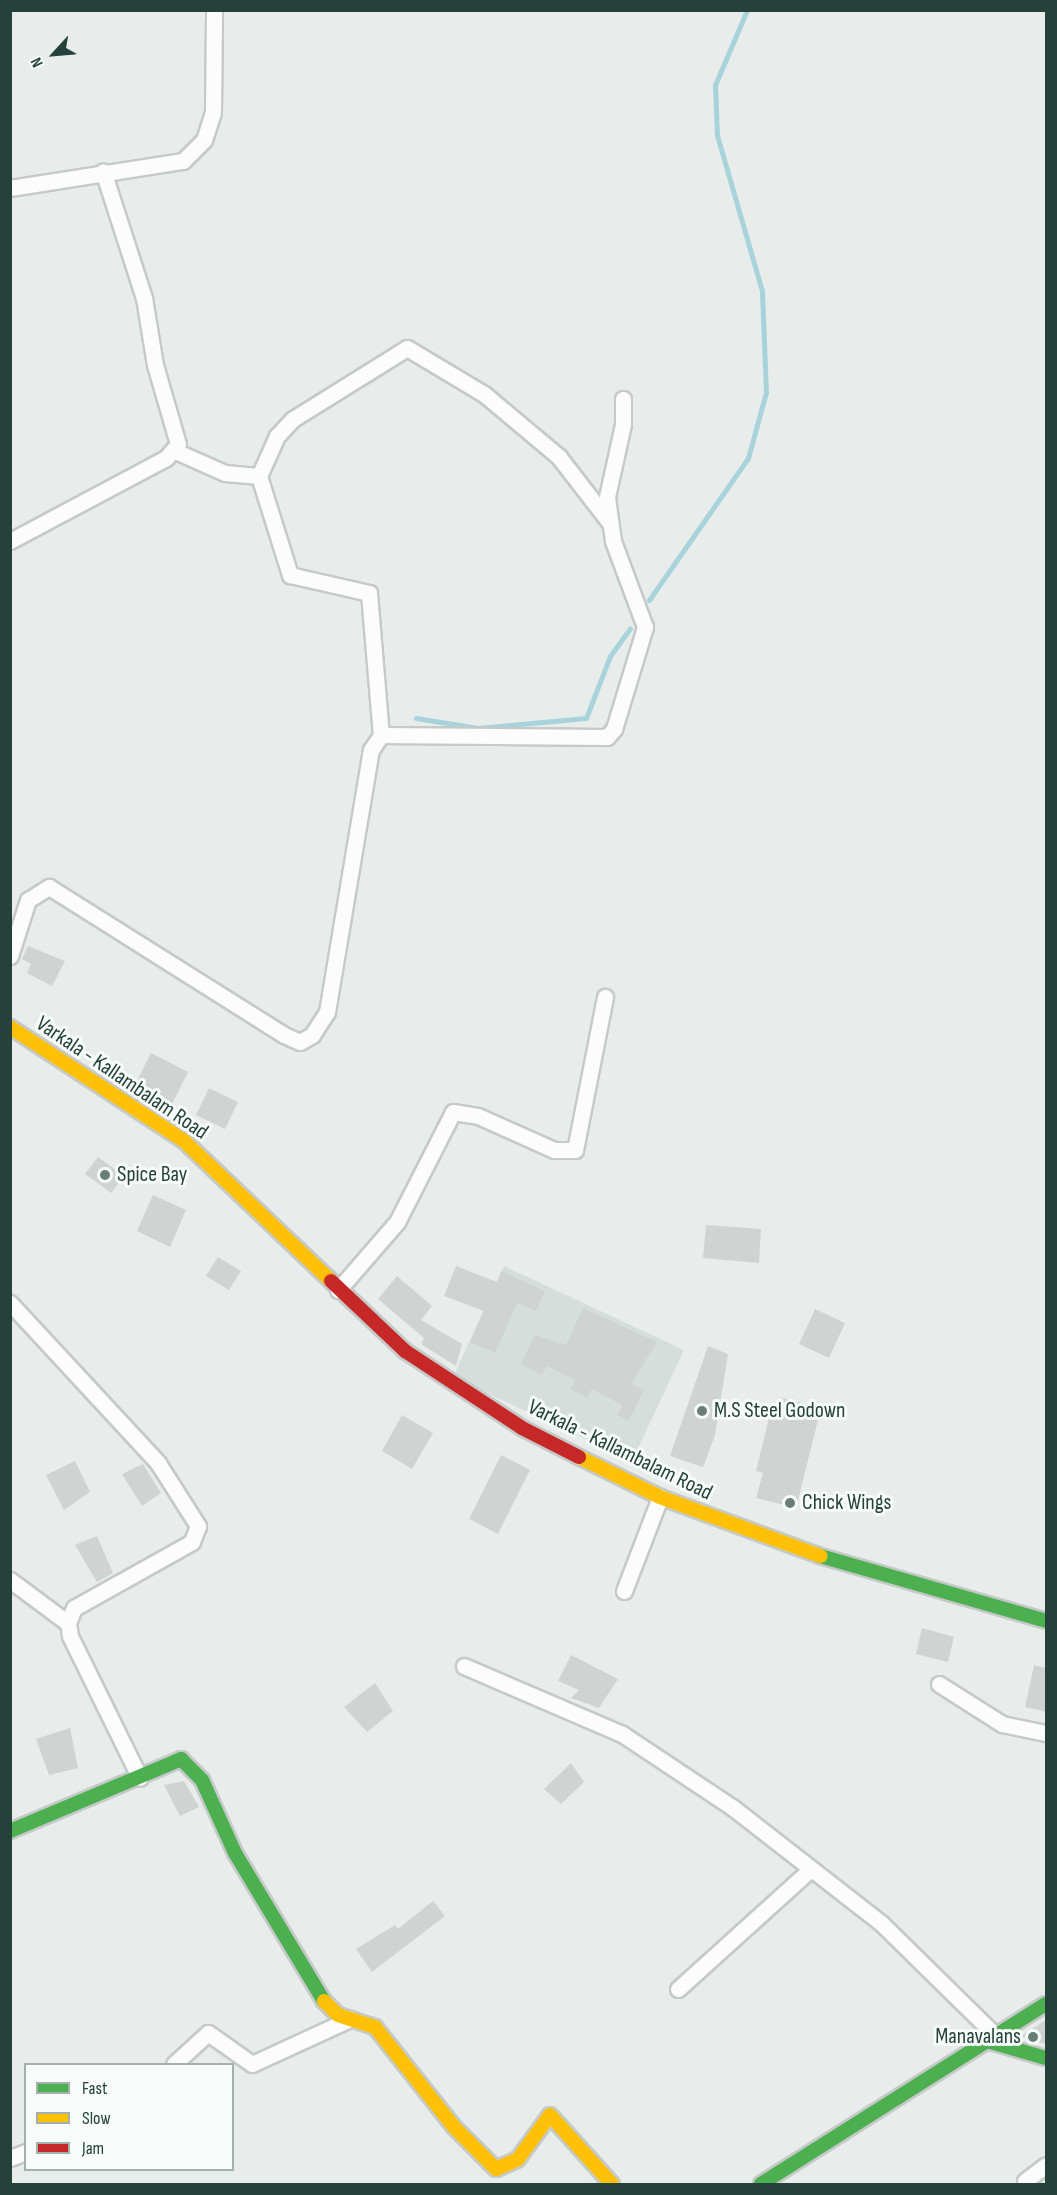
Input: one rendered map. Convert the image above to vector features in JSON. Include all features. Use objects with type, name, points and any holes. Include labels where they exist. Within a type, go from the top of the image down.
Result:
[{"type":"main road","name":"Varkala - Kallambalam Road","points":[[10,1027],[183,1140],[338,1290],[405,1351],[522,1428],[660,1497],[787,1546],[1047,1621]]},
{"type":"main road","points":[[10,1831],[181,1759],[202,1780],[291,1955],[315,1992],[338,2015],[375,2027],[454,2127],[496,2169],[518,2159],[550,2115],[612,2184]]},
{"type":"main road","points":[[761,2184],[1047,2004]]},
{"type":"main road","points":[[992,2039],[1047,2058]]},
{"type":"street","points":[[10,188],[103,171],[183,161],[204,140],[213,112],[214,10]]},
{"type":"street","points":[[10,541],[173,450],[178,444],[175,423],[155,365],[144,298],[103,171]]},
{"type":"street","points":[[10,956],[28,900],[49,887],[284,1035],[300,1042],[312,1035],[327,1012],[371,750],[381,735],[369,593],[290,574],[259,477],[278,436],[293,419],[407,348],[484,394],[559,457],[611,524]]},
{"type":"street","points":[[381,735],[607,737],[645,627],[629,592],[611,524],[607,497],[623,424],[623,399]]},
{"type":"street","points":[[173,450],[225,473],[259,477]]},
{"type":"street","points":[[338,1290],[397,1222],[453,1112],[478,1116],[554,1150],[575,1150],[605,997]]},
{"type":"street","points":[[10,1303],[158,1463],[198,1526],[192,1542],[74,1608],[68,1623],[70,1636],[140,1778]]},
{"type":"street","points":[[624,1591],[660,1497]]},
{"type":"street","points":[[10,1580],[68,1623]]},
{"type":"street","points":[[464,1666],[622,1734],[732,1807],[881,1923],[992,2039]]},
{"type":"street","points":[[939,1684],[1002,1724],[1047,1733]]},
{"type":"street","points":[[678,1989],[811,1869]]},
{"type":"street","points":[[175,2063],[208,2033],[252,2064],[350,2019]]},
{"type":"street","points":[[1025,2181],[1047,2165]]},
{"type":"shaded area","points":[[504,1266],[684,1350],[632,1461],[453,1377]]},
{"type":"building","points":[[28,946],[65,961],[52,986],[27,973],[31,964],[22,959]]},
{"type":"building","points":[[151,1053],[188,1072],[171,1106],[134,1087]]},
{"type":"building","points":[[209,1088],[238,1102],[225,1129],[196,1115]]},
{"type":"building","name":"Spice Bay","points":[[98,1157],[124,1176],[111,1193],[85,1174]]},
{"type":"building","points":[[153,1195],[186,1210],[170,1247],[137,1231]]},
{"type":"building","points":[[706,1225],[761,1229],[759,1263],[703,1258]]},
{"type":"building","points":[[218,1257],[241,1271],[229,1290],[206,1276]]},
{"type":"building","points":[[456,1266],[497,1282],[501,1271],[545,1291],[536,1311],[517,1303],[495,1353],[470,1342],[484,1311],[444,1296]]},
{"type":"building","points":[[397,1276],[432,1306],[421,1320],[462,1344],[456,1366],[421,1344],[424,1338],[378,1299]]},
{"type":"building","points":[[583,1308],[657,1342],[631,1384],[644,1390],[629,1421],[617,1415],[622,1405],[592,1389],[587,1398],[570,1389],[575,1380],[547,1366],[542,1375],[521,1364],[535,1335],[566,1345]]},
{"type":"building","points":[[815,1309],[845,1323],[829,1358],[799,1344]]},
{"type":"building","name":"M.S Steel Godown","points":[[708,1346],[728,1354],[715,1435],[703,1467],[670,1456]]},
{"type":"building","points":[[783,1398],[821,1408],[796,1508],[756,1498],[763,1473],[756,1471],[771,1410],[779,1413]]},
{"type":"building","points":[[402,1415],[433,1433],[412,1469],[382,1451]]},
{"type":"building","points":[[501,1455],[530,1470],[498,1534],[469,1519]]},
{"type":"building","points":[[75,1461],[90,1492],[64,1510],[46,1475]]},
{"type":"building","points":[[143,1464],[161,1493],[142,1506],[122,1474]]},
{"type":"building","points":[[97,1536],[113,1573],[97,1582],[75,1545]]},
{"type":"building","points":[[922,1628],[954,1637],[948,1662],[916,1654]]},
{"type":"building","points":[[571,1655],[618,1679],[599,1708],[571,1698],[579,1690],[558,1681]]},
{"type":"building","points":[[1034,1665],[1047,1668],[1047,1712],[1025,1707]]},
{"type":"building","points":[[375,1683],[393,1711],[367,1732],[344,1707]]},
{"type":"building","points":[[70,1728],[78,1768],[49,1775],[36,1739]]},
{"type":"building","points":[[571,1763],[584,1782],[561,1804],[544,1789]]},
{"type":"building","points":[[184,1781],[199,1807],[180,1816],[164,1785]]},
{"type":"building","points":[[433,1901],[445,1916],[372,1972],[356,1949],[395,1925],[398,1929]]},
{"type":"building","name":"Manavalans","points":[[1046,2020],[1045,2044],[1022,2037],[1022,2035]]},
{"type":"waterway","points":[[649,600],[748,458],[766,392],[762,291],[717,135],[715,85],[747,10]]},
{"type":"waterway","points":[[416,718],[478,728],[586,718],[610,656],[630,628]]},
{"type":"traffic: fast","points":[[820,1556],[1046,1621]]},
{"type":"traffic: fast","points":[[10,1831],[181,1759],[202,1780],[235,1853],[324,2001]]},
{"type":"traffic: fast","points":[[761,2184],[1046,2004]]},
{"type":"traffic: fast","points":[[987,2041],[1046,2058]]},
{"type":"traffic: slow","points":[[10,1027],[183,1140],[331,1281]]},
{"type":"traffic: slow","points":[[579,1457],[660,1497],[820,1556]]},
{"type":"traffic: slow","points":[[324,2001],[338,2015],[375,2027],[454,2127],[496,2169],[518,2159],[550,2115],[612,2184]]},
{"type":"traffic: jam","points":[[331,1281],[405,1351],[522,1428],[579,1457]]},
{"type":"place","name":"Spice Bay","points":[[105,1175]]},
{"type":"place","name":"M.S Steel Godown","points":[[702,1411]]},
{"type":"place","name":"Chick Wings","points":[[790,1503]]},
{"type":"place","name":"Manavalans","points":[[1033,2037]]}]
